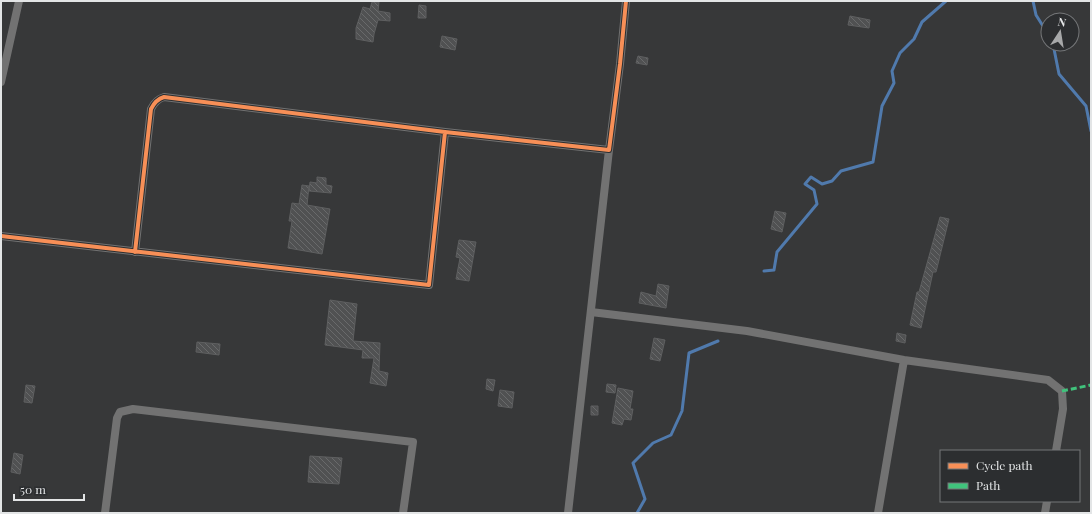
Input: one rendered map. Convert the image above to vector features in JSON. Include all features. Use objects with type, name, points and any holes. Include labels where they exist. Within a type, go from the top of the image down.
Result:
[{"type":"street","points":[[1,82],[19,1]]},
{"type":"street","points":[[568,513],[626,1]]},
{"type":"street","points":[[135,252],[151,109],[154,103],[164,97],[445,132],[609,150]]},
{"type":"street","points":[[1,236],[429,285],[445,132]]},
{"type":"street","points":[[591,312],[747,331],[904,360],[1048,380],[1062,391],[1063,409],[1056,450]]},
{"type":"street","points":[[878,513],[904,360]]},
{"type":"street","points":[[105,513],[117,418],[120,412],[133,409],[413,442],[403,513]]},
{"type":"street","points":[[1045,513],[1047,502]]},
{"type":"building","points":[[372,2],[379,2],[378,11],[390,13],[390,21],[378,20],[373,42],[356,39],[356,28],[363,7],[370,9]]},
{"type":"building","points":[[419,5],[426,6],[426,18],[418,18]]},
{"type":"building","points":[[850,16],[870,20],[869,28],[848,25]]},
{"type":"building","points":[[442,36],[457,39],[455,50],[440,47]]},
{"type":"building","points":[[638,56],[648,58],[647,65],[636,63]]},
{"type":"building","points":[[317,177],[326,178],[326,185],[332,186],[331,193],[309,191],[310,182],[317,183]]},
{"type":"building","points":[[302,185],[309,186],[307,205],[330,209],[322,254],[288,248],[292,221],[289,221],[292,203],[299,204]]},
{"type":"building","points":[[775,211],[786,213],[782,232],[771,229]]},
{"type":"building","points":[[940,217],[949,219],[936,272],[933,272],[921,328],[910,325],[917,292],[919,292]]},
{"type":"building","points":[[459,240],[476,242],[469,281],[456,279],[460,258],[456,257]]},
{"type":"building","points":[[658,284],[669,286],[666,308],[639,303],[641,292],[656,296]]},
{"type":"building","points":[[330,300],[357,304],[353,341],[380,343],[379,371],[388,373],[386,386],[370,383],[374,358],[362,358],[363,350],[325,345]]},
{"type":"building","points":[[897,333],[906,335],[905,343],[896,341]]},
{"type":"building","points":[[654,338],[665,340],[660,361],[650,359]]},
{"type":"building","points":[[197,342],[220,344],[219,355],[196,352]]},
{"type":"building","points":[[487,379],[495,380],[493,391],[486,389]]},
{"type":"building","points":[[607,384],[616,385],[615,393],[606,392]]},
{"type":"building","points":[[26,385],[35,386],[32,403],[24,402]]},
{"type":"building","points":[[618,388],[633,391],[630,409],[633,409],[631,420],[624,419],[622,425],[612,423]]},
{"type":"building","points":[[500,390],[514,392],[512,408],[498,406]]},
{"type":"building","points":[[591,406],[598,406],[598,415],[591,415]]},
{"type":"building","points":[[14,453],[23,455],[20,474],[11,472]]},
{"type":"building","points":[[310,456],[342,458],[339,484],[308,482]]},
{"type":"waterway","points":[[764,271],[774,270],[777,252],[817,204],[814,190],[805,184],[811,177],[822,184],[832,181],[841,171],[873,162],[882,106],[894,83],[892,71],[900,53],[914,39],[922,22],[946,1]]},
{"type":"waterway","points":[[1033,1],[1036,15],[1040,21]]},
{"type":"waterway","points":[[1055,52],[1059,74],[1086,106],[1091,131]]},
{"type":"waterway","points":[[637,513],[645,499],[633,463],[653,443],[671,435],[682,411],[689,353],[718,341]]},
{"type":"marked path","points":[[1062,391],[1091,385]]},
{"type":"cycle path","points":[[135,252],[151,109],[159,99],[164,97],[445,132],[609,150],[626,1]]},
{"type":"cycle path","points":[[1,236],[429,285],[445,132]]}]
